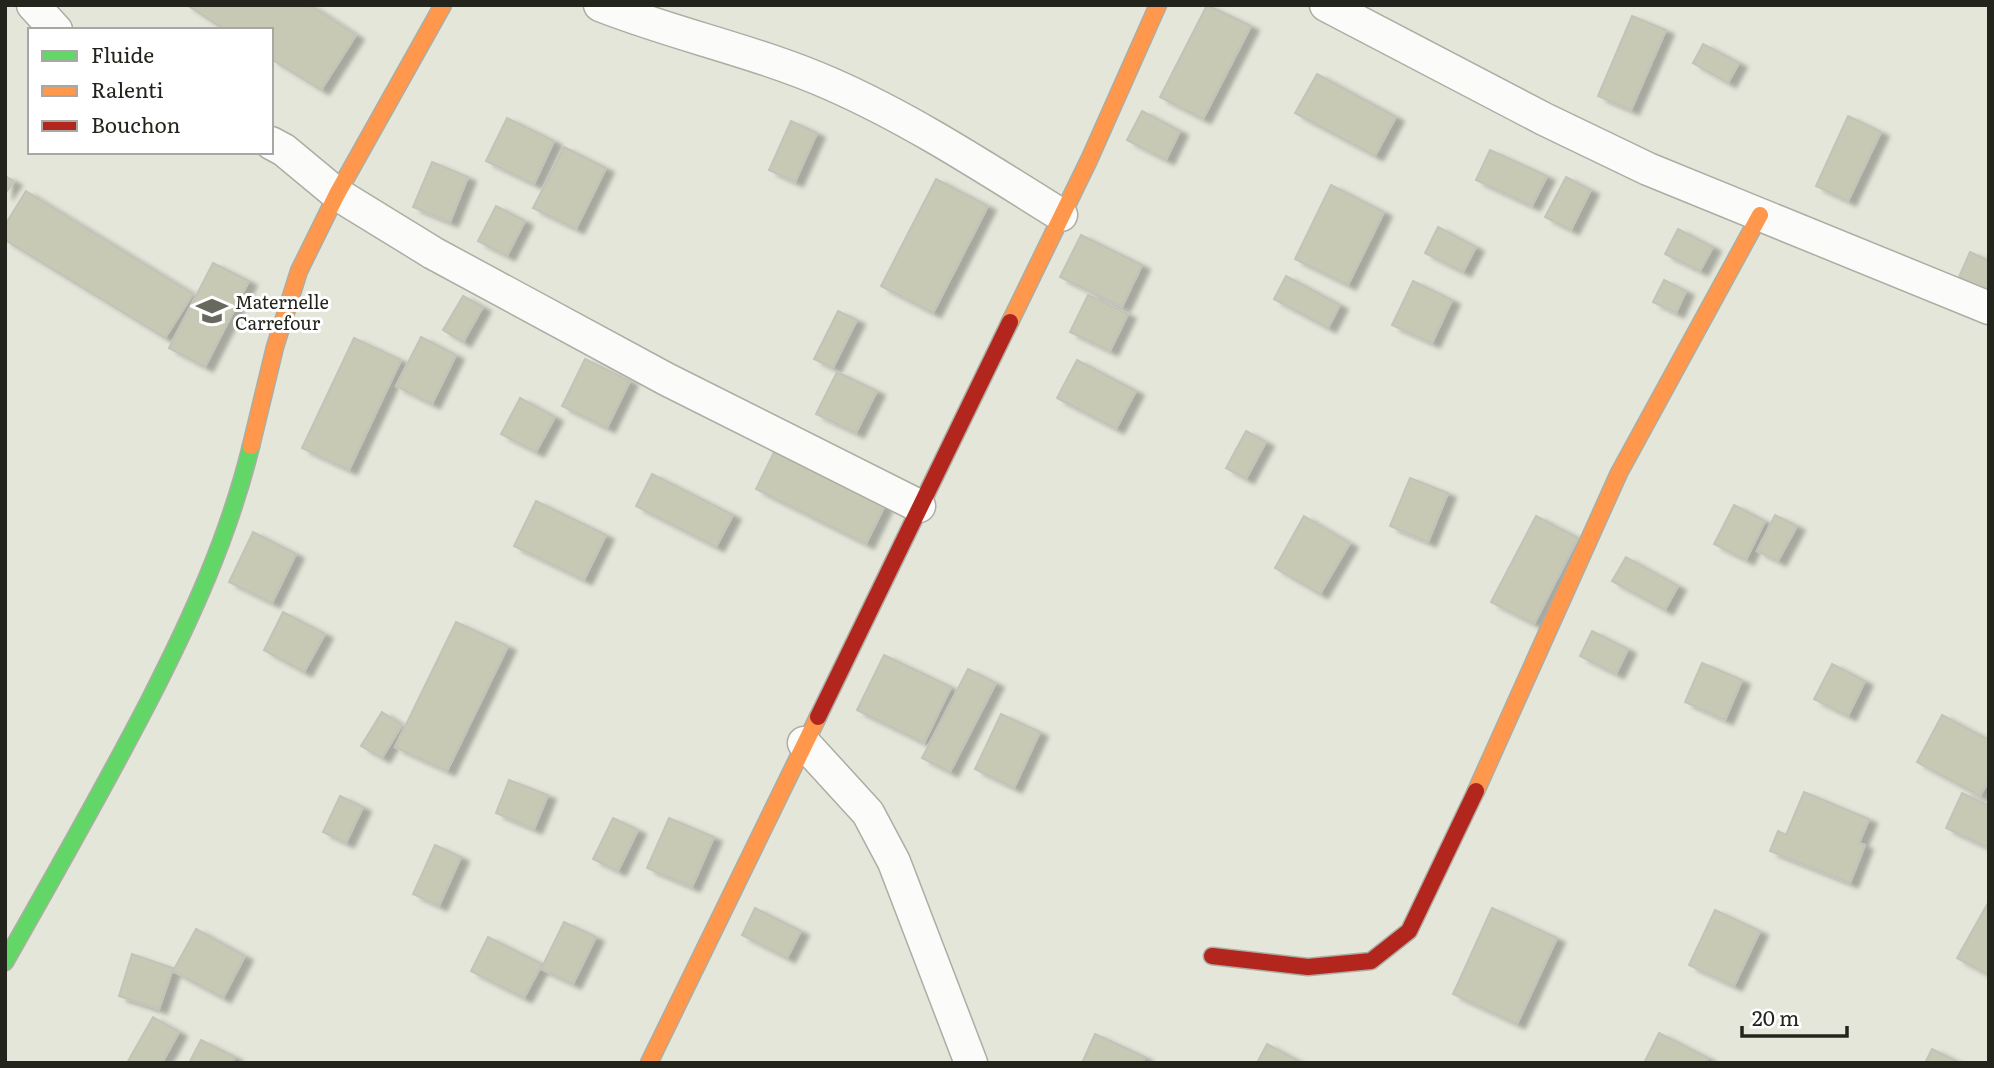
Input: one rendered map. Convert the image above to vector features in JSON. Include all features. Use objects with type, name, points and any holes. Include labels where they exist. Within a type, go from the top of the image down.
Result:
[{"type":"street","points":[[33,5],[54,28]]},
{"type":"street","points":[[5,962],[117,764],[176,648],[218,554],[240,491],[275,347],[299,271],[337,194],[443,5]]},
{"type":"street","points":[[600,5],[685,34],[759,55],[832,84],[904,121],[1061,215]]},
{"type":"street","points":[[649,1063],[1089,160],[1158,5]]},
{"type":"street","points":[[1326,5],[1544,119],[1648,169],[1989,308]]},
{"type":"street","points":[[273,144],[337,194],[433,253],[678,385],[919,506]]},
{"type":"street","points":[[1212,956],[1308,967],[1371,961],[1409,930],[1496,751],[1619,473],[1760,215]]},
{"type":"street","points":[[804,743],[868,813],[894,862],[971,1063]]},
{"type":"building","points":[[187,5],[310,5],[356,35],[321,90],[273,60],[273,28],[222,28]]},
{"type":"building","points":[[1207,5],[1251,26],[1203,119],[1160,97]]},
{"type":"building","points":[[1632,16],[1666,30],[1631,110],[1598,96]]},
{"type":"building","points":[[1703,44],[1739,63],[1728,83],[1693,63]]},
{"type":"building","points":[[1317,74],[1396,117],[1375,156],[1295,113]]},
{"type":"building","points":[[1142,111],[1180,131],[1166,160],[1127,140]]},
{"type":"building","points":[[1848,116],[1881,132],[1848,201],[1816,186]]},
{"type":"building","points":[[507,118],[554,141],[534,184],[486,161]]},
{"type":"building","points":[[791,121],[817,133],[795,182],[769,170]]},
{"type":"building","points":[[564,147],[606,168],[576,229],[533,208]]},
{"type":"building","points":[[1490,150],[1547,176],[1532,206],[1476,180]]},
{"type":"building","points":[[432,162],[468,177],[450,222],[413,207]]},
{"type":"building","points":[[5,176],[14,181],[5,194]]},
{"type":"building","points":[[1566,177],[1591,190],[1571,230],[1545,217]]},
{"type":"building","points":[[936,179],[988,206],[933,313],[881,286]]},
{"type":"building","points":[[1331,185],[1384,212],[1348,285],[1295,259]]},
{"type":"building","points":[[26,191],[193,294],[165,338],[5,240],[5,225]]},
{"type":"building","points":[[496,206],[525,221],[507,256],[478,241]]},
{"type":"building","points":[[1438,227],[1476,247],[1463,272],[1425,253]]},
{"type":"building","points":[[1678,229],[1713,247],[1700,271],[1665,254]]},
{"type":"building","points":[[1081,235],[1142,265],[1122,307],[1060,277]]},
{"type":"building","points":[[1970,252],[1989,261],[1989,291],[1959,277]]},
{"type":"building","points":[[213,263],[249,281],[205,367],[169,348]]},
{"type":"building","points":[[1286,276],[1340,305],[1328,328],[1274,299]]},
{"type":"building","points":[[1664,280],[1686,291],[1676,313],[1653,302]]},
{"type":"building","points":[[1413,281],[1452,300],[1432,343],[1392,325]]},
{"type":"building","points":[[1088,295],[1128,314],[1110,351],[1070,332]]},
{"type":"building","points":[[463,296],[483,307],[463,342],[443,330]]},
{"type":"building","points":[[838,311],[857,320],[833,368],[814,359]]},
{"type":"building","points":[[421,337],[456,355],[432,404],[396,386]]},
{"type":"building","points":[[354,338],[401,360],[349,470],[302,448]]},
{"type":"building","points":[[585,359],[630,381],[607,428],[562,406]]},
{"type":"building","points":[[1077,360],[1136,391],[1116,429],[1057,398]]},
{"type":"building","points":[[837,372],[877,391],[856,433],[816,414]]},
{"type":"building","points":[[520,398],[555,417],[536,452],[501,434]]},
{"type":"building","points":[[1246,431],[1266,442],[1246,479],[1226,468]]},
{"type":"building","points":[[775,450],[885,505],[866,544],[756,489]]},
{"type":"building","points":[[652,474],[733,515],[716,547],[636,506]]},
{"type":"building","points":[[1410,478],[1448,493],[1428,542],[1390,526]]},
{"type":"building","points":[[536,501],[606,535],[584,580],[514,546]]},
{"type":"building","points":[[1734,505],[1765,521],[1746,560],[1714,544]]},
{"type":"building","points":[[1775,515],[1797,526],[1778,561],[1757,551]]},
{"type":"building","points":[[1304,516],[1350,543],[1320,594],[1275,568]]},
{"type":"building","points":[[1536,516],[1578,538],[1534,624],[1491,602]]},
{"type":"building","points":[[253,532],[296,554],[272,603],[229,582]]},
{"type":"building","points":[[1626,557],[1678,586],[1665,610],[1612,581]]},
{"type":"building","points":[[283,612],[325,634],[304,672],[264,650]]},
{"type":"building","points":[[456,622],[508,646],[447,771],[395,747]]},
{"type":"building","points":[[1592,631],[1628,649],[1616,674],[1580,656]]},
{"type":"building","points":[[884,655],[951,687],[924,743],[857,710]]},
{"type":"building","points":[[1702,663],[1742,680],[1725,720],[1685,702]]},
{"type":"building","points":[[1832,664],[1865,681],[1848,716],[1814,699]]},
{"type":"building","points":[[968,669],[996,683],[950,772],[922,758]]},
{"type":"building","points":[[382,712],[402,725],[382,758],[361,746]]},
{"type":"building","points":[[1001,714],[1040,732],[1014,788],[975,769]]},
{"type":"building","points":[[1942,715],[1989,740],[1989,780],[1980,796],[1917,762]]},
{"type":"building","points":[[509,780],[548,795],[534,829],[496,813]]},
{"type":"building","points":[[1804,792],[1869,819],[1859,843],[1865,845],[1850,883],[1770,851],[1778,831],[1786,835]]},
{"type":"building","points":[[1962,793],[1989,806],[1989,848],[1946,828]]},
{"type":"building","points":[[340,796],[363,807],[346,843],[323,832]]},
{"type":"building","points":[[613,818],[638,830],[618,871],[593,859]]},
{"type":"building","points":[[669,818],[714,837],[692,887],[647,868]]},
{"type":"building","points":[[435,845],[461,857],[439,906],[413,894]]},
{"type":"building","points":[[1989,901],[1989,975],[1957,958]]},
{"type":"building","points":[[755,908],[801,931],[787,958],[742,935]]},
{"type":"building","points":[[1492,908],[1557,938],[1517,1024],[1453,994]]},
{"type":"building","points":[[1715,910],[1760,931],[1734,986],[1689,965]]},
{"type":"building","points":[[564,922],[596,937],[573,984],[541,969]]},
{"type":"building","points":[[196,929],[245,956],[223,998],[173,971]]},
{"type":"building","points":[[488,937],[542,964],[524,998],[471,971]]},
{"type":"building","points":[[132,954],[173,968],[159,1009],[119,996]]},
{"type":"building","points":[[153,1017],[179,1032],[162,1063],[127,1063]]},
{"type":"building","points":[[1659,1033],[1708,1058],[1705,1063],[1644,1063]]},
{"type":"building","points":[[1095,1034],[1145,1057],[1142,1063],[1082,1063]]},
{"type":"building","points":[[201,1040],[235,1057],[232,1063],[189,1063]]},
{"type":"building","points":[[1267,1044],[1302,1063],[1257,1063]]},
{"type":"building","points":[[1932,1049],[1960,1063],[1925,1063]]},
{"type":"traffic: fast","points":[[5,962],[114,767],[180,639],[220,545],[251,446]]},
{"type":"traffic: slow","points":[[251,446],[275,347],[299,271],[337,194],[443,5]]},
{"type":"traffic: slow","points":[[1010,322],[1089,160],[1158,5]]},
{"type":"traffic: slow","points":[[1476,791],[1619,473],[1760,215]]},
{"type":"traffic: slow","points":[[649,1063],[818,717]]},
{"type":"traffic: jam","points":[[818,717],[1010,322]]},
{"type":"traffic: jam","points":[[1212,956],[1308,967],[1371,961],[1409,931],[1476,791]]},
{"type":"place","name":"Maternelle Carrefour","points":[[212,311]]}]
